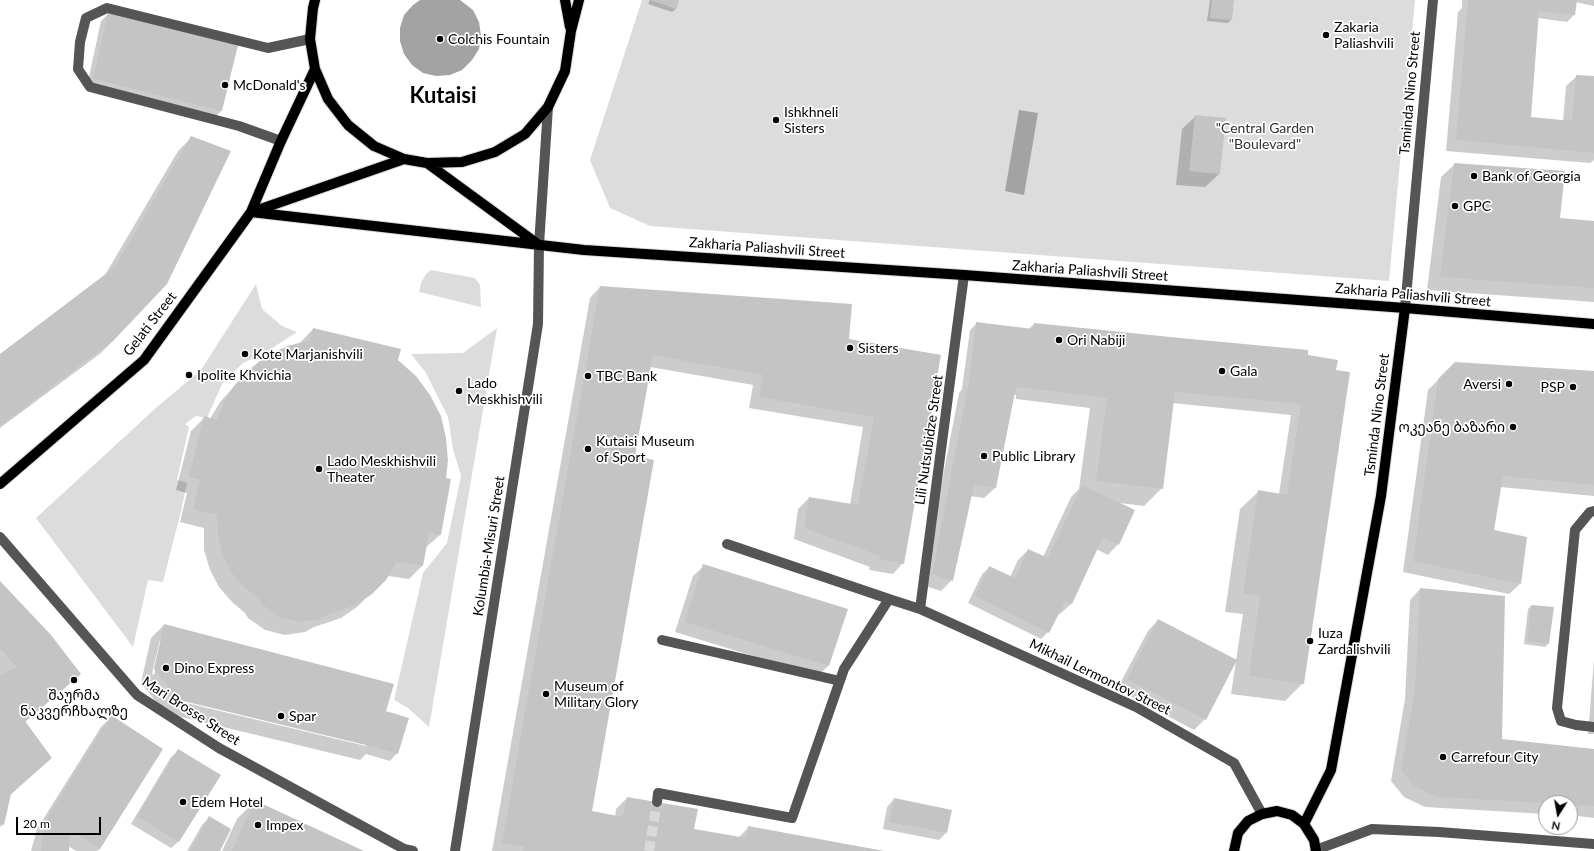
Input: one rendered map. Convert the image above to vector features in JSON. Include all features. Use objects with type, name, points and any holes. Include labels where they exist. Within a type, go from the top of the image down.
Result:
[{"type":"main road","points":[[316,0],[313,8],[310,39],[315,69],[328,99],[348,125],[374,146],[404,159],[427,163],[462,162],[495,152],[525,134],[548,107],[565,71],[571,31],[579,0]]},
{"type":"main road","points":[[565,0],[571,31]]},
{"type":"main road","name":"Gelati Street","points":[[0,484],[144,360],[251,212],[281,141],[315,69]]},
{"type":"main road","points":[[251,212],[404,159]]},
{"type":"main road","points":[[427,163],[539,245]]},
{"type":"main road","name":"Zakharia Paliashvili Street","points":[[251,212],[584,250],[964,275],[1405,308],[1594,324]]},
{"type":"main road","name":"Tsminda Nino Street","points":[[1304,824],[1331,770],[1381,496],[1405,308]]},
{"type":"main road","points":[[1234,851],[1238,833],[1248,821],[1262,814],[1277,811],[1292,815],[1304,824],[1314,840],[1316,850]]},
{"type":"street","name":"Tsminda Nino Street","points":[[1405,308],[1433,0]]},
{"type":"street","points":[[281,141],[239,126],[90,87],[78,69],[80,42],[86,18],[107,8],[268,48],[310,39]]},
{"type":"street","name":"Kolumbia-Misuri Street","points":[[455,851],[538,324],[539,245],[548,107]]},
{"type":"street","name":"Lili Nutsubidze Street","points":[[920,609],[964,275]]},
{"type":"street","points":[[1594,511],[1590,512],[1575,530],[1556,708],[1561,722],[1594,727]]},
{"type":"street","name":"Mari Brosse Street","points":[[0,537],[137,696],[219,748],[404,848],[413,851]]},
{"type":"street","name":"Mikhail Lermontov Street","points":[[727,544],[920,609],[1136,707],[1234,763],[1262,814]]},
{"type":"street","points":[[657,802],[658,793],[792,818],[844,669],[889,599]]},
{"type":"street","points":[[662,640],[840,681]]},
{"type":"street","points":[[1316,850],[1372,829],[1439,832],[1594,844]]},
{"type":"green space","name":"\"Central Garden \"Boulevard\"","points":[[642,0],[1415,0],[1389,281],[650,226],[610,208],[590,160]]},
{"type":"green space","points":[[431,270],[475,278],[480,285],[481,307],[419,292],[421,283],[426,274]]},
{"type":"green space","points":[[256,284],[262,309],[282,326],[297,332],[263,354],[243,363],[222,384],[207,418],[196,416],[185,424],[189,427],[177,480],[187,483],[181,511],[163,582],[148,580],[133,647],[36,518],[157,407],[201,370]]},
{"type":"green space","points":[[497,328],[429,727],[408,708],[394,700],[423,573],[447,543],[461,476],[453,449],[448,417],[426,373],[411,354],[463,353]]},
{"type":"shaded area","name":"Colchis Fountain","points":[[420,0],[460,0],[473,10],[479,22],[481,36],[479,49],[472,60],[462,70],[450,75],[436,76],[423,73],[412,65],[404,54],[400,41],[400,28],[404,15]]},
{"type":"shaded area","points":[[1019,110],[1038,113],[1024,195],[1005,191]]},
{"type":"building","points":[[650,0],[679,0],[676,9]]},
{"type":"building","points":[[1212,0],[1234,0],[1232,20],[1210,18]]},
{"type":"building","points":[[1468,0],[1577,0],[1575,15],[1539,11],[1531,117],[1572,121],[1576,75],[1594,76],[1594,153],[1456,140]]},
{"type":"building","points":[[108,13],[238,45],[222,111],[93,79]]},
{"type":"building","points":[[1195,115],[1226,118],[1220,174],[1189,171]]},
{"type":"building","points":[[191,136],[231,151],[167,284],[115,339],[0,426],[0,354],[115,267]]},
{"type":"building","points":[[1454,163],[1565,171],[1560,218],[1594,221],[1594,288],[1440,277]]},
{"type":"building","points":[[600,286],[852,304],[849,339],[941,355],[904,564],[879,559],[880,556],[804,528],[809,497],[858,505],[874,417],[759,397],[763,375],[653,355],[635,456],[654,460],[592,811],[623,817],[627,797],[698,809],[694,829],[746,838],[748,826],[884,851],[523,851],[524,847],[502,843]]},
{"type":"building","points":[[976,322],[1033,329],[1034,323],[1308,350],[1308,355],[1338,360],[1336,370],[1350,372],[1304,684],[1249,676],[1260,596],[1243,594],[1258,490],[1287,495],[1301,404],[1175,392],[1163,489],[1096,481],[1107,398],[1016,387],[996,488],[974,485],[953,581],[932,574],[969,381]]},
{"type":"building","name":"Lado Meskhishvili Theater","points":[[313,328],[401,349],[398,360],[416,376],[430,395],[441,416],[446,438],[448,461],[446,478],[451,479],[441,535],[429,533],[423,566],[397,562],[386,580],[372,594],[356,605],[329,614],[320,619],[299,622],[278,617],[245,588],[232,573],[223,556],[218,536],[217,515],[193,509],[200,480],[189,477],[204,416],[217,420],[233,387],[249,370],[267,355],[288,346],[310,340]]},
{"type":"building","name":"ოკეანე ბაზარი","points":[[1455,362],[1594,371],[1594,485],[1503,476],[1494,530],[1527,537],[1521,584],[1413,561],[1438,379]]},
{"type":"building","points":[[1082,485],[1135,510],[1119,545],[1103,537],[1072,604],[1065,602],[1049,633],[975,596],[989,566],[1015,578],[1028,549],[1048,558]]},
{"type":"building","points":[[703,564],[848,609],[829,666],[685,622]]},
{"type":"building","points":[[0,581],[51,635],[81,674],[25,721],[52,758],[11,794],[4,825],[0,824],[0,675],[17,667],[0,649]]},
{"type":"building","points":[[1420,588],[1505,596],[1502,739],[1594,749],[1594,806],[1578,805],[1578,795],[1538,795],[1538,803],[1436,797],[1414,786],[1401,770],[1415,688]]},
{"type":"building","points":[[1531,605],[1554,607],[1549,644],[1527,641]]},
{"type":"building","points":[[1158,619],[1237,660],[1206,720],[1127,679]]},
{"type":"building","points":[[164,624],[394,684],[386,711],[409,718],[398,754],[179,700],[154,669]]},
{"type":"building","points":[[111,715],[163,749],[100,849],[70,830],[69,851],[41,851],[42,836],[47,818]]},
{"type":"building","points":[[178,749],[221,775],[179,842],[137,816]]},
{"type":"building","points":[[894,798],[952,810],[947,833],[889,822]]},
{"type":"building","points":[[254,800],[364,851],[232,851]]},
{"type":"building","points":[[209,816],[231,829],[220,851],[190,851]]},
{"type":"tunnel","points":[[649,851],[657,802]]},
{"type":"place","name":"Zakaria Paliashvili","points":[[1326,35]]},
{"type":"place","name":"Colchis Fountain","points":[[440,39]]},
{"type":"place","name":"McDonald's","points":[[225,85]]},
{"type":"place","name":"Ishkhneli Sisters","points":[[776,120]]},
{"type":"place","name":"Bank of Georgia","points":[[1474,176]]},
{"type":"place","name":"GPC","points":[[1455,206]]},
{"type":"place","name":"Ori Nabiji","points":[[1059,340]]},
{"type":"place","name":"Sisters","points":[[850,348]]},
{"type":"place","name":"Kote Marjanishvili","points":[[245,354]]},
{"type":"place","name":"Gala","points":[[1222,371]]},
{"type":"place","name":"Ipolite Khvichia","points":[[189,375]]},
{"type":"place","name":"TBC Bank","points":[[588,376]]},
{"type":"place","name":"Aversi","points":[[1509,384]]},
{"type":"place","name":"PSP","points":[[1573,387]]},
{"type":"place","name":"Lado Meskhishvili","points":[[459,391]]},
{"type":"place","name":"ოკეანე ბაზარი","points":[[1513,427]]},
{"type":"place","name":"Kutaisi Museum of Sport","points":[[588,449]]},
{"type":"place","name":"Public Library","points":[[984,456]]},
{"type":"place","name":"Lado Meskhishvili Theater","points":[[319,469]]},
{"type":"place","name":"Iuza Zardalishvili","points":[[1310,641]]},
{"type":"place","name":"Dino Express","points":[[166,668]]},
{"type":"place","name":"შაურმა ნაკვერჩხალზე","points":[[74,680]]},
{"type":"place","name":"Museum of Military Glory","points":[[546,694]]},
{"type":"place","name":"Spar","points":[[281,716]]},
{"type":"place","name":"Carrefour City","points":[[1443,757]]},
{"type":"place","name":"Edem Hotel","points":[[183,802]]},
{"type":"place","name":"Impex","points":[[258,825]]},
{"type":"district","name":"Kutaisi","points":[[443,96]]}]
